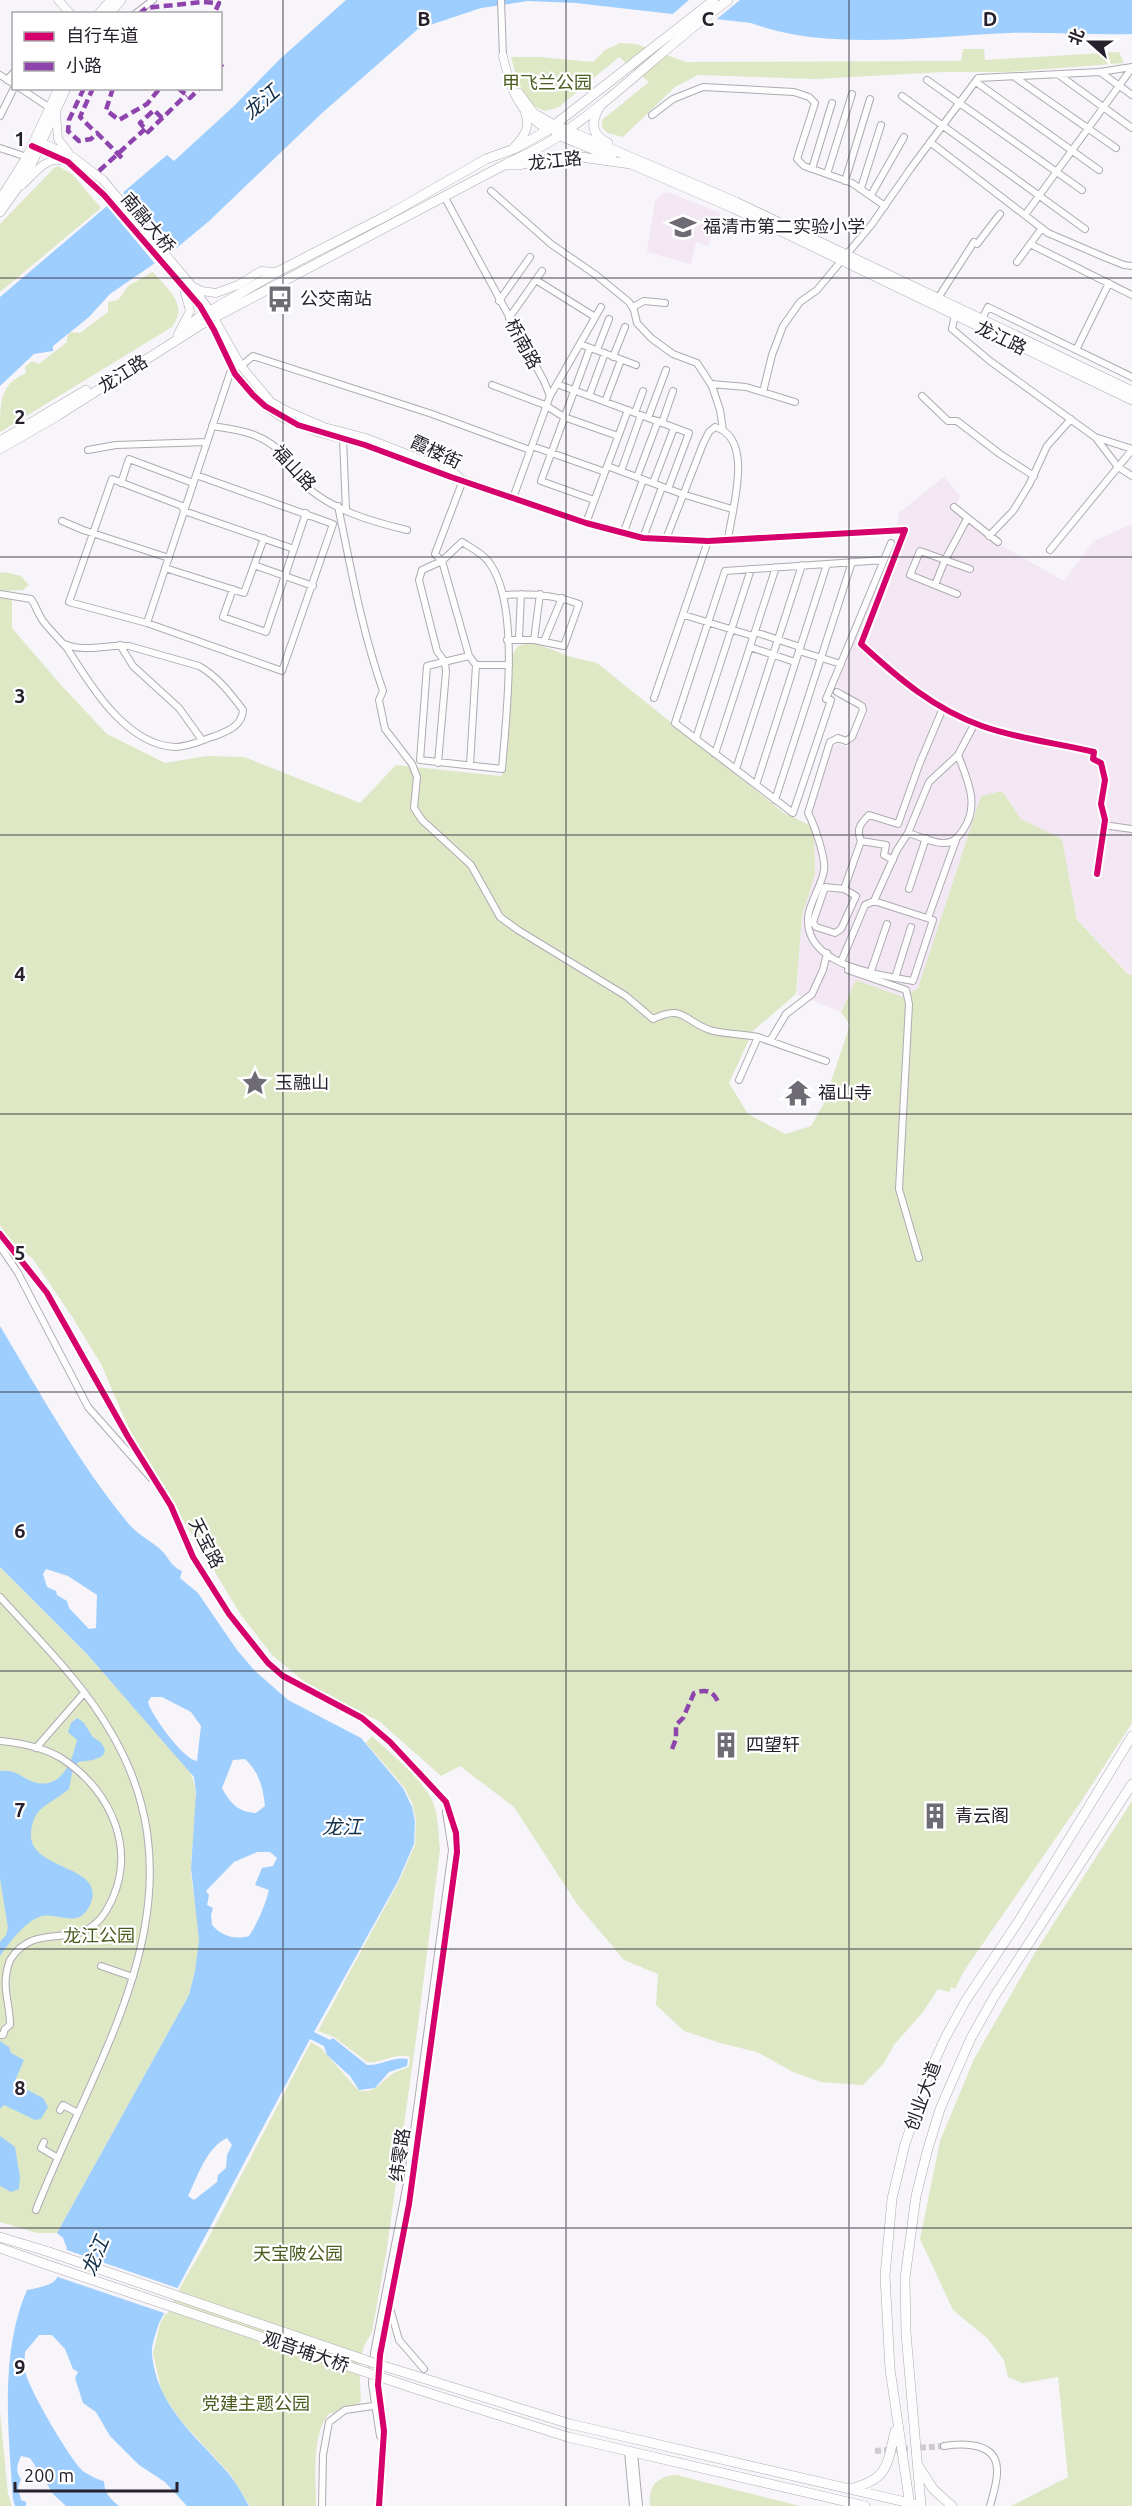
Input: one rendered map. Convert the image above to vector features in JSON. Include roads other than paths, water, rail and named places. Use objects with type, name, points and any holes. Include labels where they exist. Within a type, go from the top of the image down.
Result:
[{"type":"main road","points":[[101,12],[111,0]]},
{"type":"main road","points":[[111,12],[121,0]]},
{"type":"main road","name":"龙江路","points":[[0,449],[278,272],[390,214],[486,159],[551,128],[714,0]]},
{"type":"main road","points":[[504,165],[563,133],[728,0]]},
{"type":"main road","points":[[53,109],[58,90]]},
{"type":"main road","points":[[0,212],[18,189],[53,109],[65,90]]},
{"type":"main road","points":[[604,101],[595,115],[593,129],[603,141],[622,153]]},
{"type":"main road","points":[[551,128],[631,164]]},
{"type":"main road","name":"龙江路","points":[[563,133],[622,153],[736,202],[955,315],[1132,400]]},
{"type":"main road","points":[[0,199],[37,144]]},
{"type":"main road","name":"龙江路","points":[[0,441],[210,316],[504,165],[581,157],[631,164],[938,298],[1132,391]]},
{"type":"main road","name":"创业大道","points":[[910,2505],[889,2359],[885,2276],[892,2199],[905,2144],[945,2038],[966,2000],[1018,1922],[1132,1736]]},
{"type":"main road","name":"创业大道","points":[[921,2506],[906,2333],[905,2278],[916,2196],[940,2109],[971,2038],[994,1997],[1132,1784]]},
{"type":"main road","name":"观音埔大桥","points":[[3,2237],[371,2362],[570,2424],[921,2506]]},
{"type":"main road","name":"观音埔大桥","points":[[0,2248],[416,2389],[568,2437],[865,2506]]},
{"type":"main road","points":[[847,2489],[865,2485],[883,2474],[897,2426]]},
{"type":"main road","points":[[916,2461],[933,2489],[952,2506]]},
{"type":"street","points":[[58,0],[67,12]]},
{"type":"street","points":[[138,12],[153,0]]},
{"type":"street","points":[[503,0],[504,56],[510,86],[525,112],[536,123],[551,128]]},
{"type":"street","points":[[504,56],[520,96],[551,128]]},
{"type":"street","points":[[763,392],[772,355],[783,326],[800,302],[817,290],[885,206],[978,78],[1059,75],[1132,68]]},
{"type":"street","points":[[1025,215],[1132,68]]},
{"type":"street","points":[[1100,72],[1132,95]]},
{"type":"street","points":[[0,75],[11,84],[0,116]]},
{"type":"street","points":[[1059,75],[1132,128]]},
{"type":"street","points":[[1016,77],[1116,148]]},
{"type":"street","points":[[927,80],[1082,190]]},
{"type":"street","points":[[976,82],[1099,170]]},
{"type":"street","points":[[652,115],[672,99],[703,87],[801,94],[815,103],[797,159],[804,166],[861,188],[885,206]]},
{"type":"street","points":[[23,90],[53,109],[58,139],[71,160]]},
{"type":"street","points":[[827,174],[852,94]]},
{"type":"street","points":[[902,96],[944,124],[1085,229]]},
{"type":"street","points":[[845,181],[870,99]]},
{"type":"street","points":[[812,169],[832,103]]},
{"type":"street","points":[[513,148],[527,130],[525,112]]},
{"type":"street","points":[[861,188],[881,126]]},
{"type":"street","points":[[871,195],[904,136]]},
{"type":"street","points":[[930,142],[1042,228],[1079,248],[1132,266]]},
{"type":"street","points":[[37,144],[71,160]]},
{"type":"street","points":[[0,148],[27,157]]},
{"type":"street","points":[[18,189],[47,163],[57,159],[71,160]]},
{"type":"street","name":"南融大桥","points":[[71,160],[103,180],[176,265],[188,287]]},
{"type":"street","name":"南融大桥","points":[[71,160],[169,271],[188,287]]},
{"type":"street","points":[[491,191],[551,244],[596,274],[629,302],[637,323],[651,338],[673,354],[697,363],[711,384],[720,410],[723,430]]},
{"type":"street","name":"桥南路","points":[[444,196],[550,396]]},
{"type":"street","points":[[938,298],[974,242],[977,244],[1000,214]]},
{"type":"street","points":[[1017,262],[1042,228]]},
{"type":"street","points":[[1030,244],[1132,295]]},
{"type":"street","points":[[499,301],[530,257]]},
{"type":"street","points":[[188,287],[216,293],[238,285],[261,271],[278,272]]},
{"type":"street","points":[[509,318],[542,271]]},
{"type":"street","points":[[536,280],[595,317]]},
{"type":"street","points":[[1076,350],[1109,283]]},
{"type":"street","points":[[188,287],[210,316]]},
{"type":"street","points":[[178,334],[190,311],[188,287]]},
{"type":"street","points":[[633,308],[644,301],[665,303]]},
{"type":"street","points":[[513,498],[545,405],[602,306]]},
{"type":"street","points":[[982,319],[988,307],[1132,377]]},
{"type":"street","points":[[955,315],[952,329],[958,336],[1095,437],[1118,467],[1132,476]]},
{"type":"street","name":"霞楼街","points":[[210,316],[241,366],[271,402],[324,427],[366,438],[453,472],[463,480]]},
{"type":"street","name":"霞楼街","points":[[210,316],[232,367],[253,395],[265,406],[298,425],[365,445],[463,480]]},
{"type":"street","points":[[594,500],[541,481],[574,390],[609,319]]},
{"type":"street","points":[[613,357],[625,327]]},
{"type":"street","points":[[580,344],[636,365]]},
{"type":"street","points":[[589,396],[605,353]]},
{"type":"street","points":[[241,366],[253,356],[531,448],[621,471],[682,494],[732,509]]},
{"type":"street","points":[[605,402],[621,360]]},
{"type":"street","points":[[147,623],[232,367]]},
{"type":"street","points":[[586,523],[618,436],[638,414],[666,370]]},
{"type":"street","points":[[557,384],[689,433],[643,538]]},
{"type":"street","points":[[711,384],[728,384],[795,402]]},
{"type":"street","points":[[492,385],[545,405],[564,417],[618,436]]},
{"type":"street","points":[[621,471],[643,391]]},
{"type":"street","points":[[623,534],[640,478],[673,391]]},
{"type":"street","points":[[922,396],[948,421],[957,421],[1000,454],[1034,476]]},
{"type":"street","points":[[989,536],[1013,511],[1052,439],[1071,419]]},
{"type":"street","name":"福山路","points":[[212,426],[238,429],[266,439],[287,459],[305,485],[346,510],[407,530]]},
{"type":"street","points":[[666,539],[682,494],[709,432],[715,427],[723,430],[732,438],[739,467],[728,539]]},
{"type":"street","points":[[653,483],[674,428]]},
{"type":"street","points":[[1050,550],[1132,450],[1095,437]]},
{"type":"street","points":[[343,439],[346,510]]},
{"type":"street","points":[[88,450],[116,445],[207,442]]},
{"type":"street","points":[[121,483],[129,459],[193,483]]},
{"type":"street","points":[[196,475],[333,524],[282,671],[147,623],[69,602],[112,479],[182,506],[184,511],[294,549]]},
{"type":"street","points":[[470,765],[476,665],[469,656],[442,561],[435,554],[463,480],[586,523],[643,538],[708,541],[905,530],[861,644],[903,682],[943,708],[975,723],[1094,752],[1093,759],[1101,762],[1105,780],[1101,804],[1105,820],[1097,874]]},
{"type":"street","points":[[338,506],[370,655],[383,692],[379,700],[385,729],[412,764],[417,777],[414,808],[422,820],[471,865],[500,917],[626,996],[653,1019],[669,1011],[681,1014],[710,1030],[758,1037],[826,1061]]},
{"type":"street","points":[[954,507],[998,542]]},
{"type":"street","points":[[233,589],[223,616],[266,632],[306,513]]},
{"type":"street","points":[[936,585],[945,560],[967,519]]},
{"type":"street","points":[[62,521],[169,558]]},
{"type":"street","points":[[165,568],[244,593],[264,538]]},
{"type":"street","points":[[654,698],[708,541]]},
{"type":"street","points":[[438,763],[445,662],[437,651],[419,580],[422,570],[442,561],[462,542],[487,559],[499,578],[505,596],[509,665],[502,769],[438,763],[420,760],[427,666],[445,662],[469,656]]},
{"type":"street","points":[[884,560],[725,571],[675,723],[793,813],[831,700],[826,699],[841,664],[884,560],[891,543]]},
{"type":"street","points":[[957,594],[910,575],[920,551],[970,569]]},
{"type":"street","points":[[775,800],[852,562]]},
{"type":"street","points":[[756,785],[827,564]]},
{"type":"street","points":[[254,565],[313,586]]},
{"type":"street","points":[[736,769],[802,565]]},
{"type":"street","points":[[715,754],[776,567]]},
{"type":"street","points":[[696,738],[751,569]]},
{"type":"street","points":[[0,594],[31,598],[42,619],[64,644],[104,703],[128,727],[153,741],[175,747],[188,746],[229,730],[239,723],[243,710],[209,672],[200,666],[120,645],[97,649],[74,648],[64,644]]},
{"type":"street","points":[[519,638],[521,594]]},
{"type":"street","points":[[505,596],[540,594],[579,604],[564,646],[519,638],[507,640]]},
{"type":"street","points":[[534,640],[540,594]]},
{"type":"street","points":[[544,641],[562,598]]},
{"type":"street","points":[[684,615],[731,630],[777,640],[841,664]]},
{"type":"street","points":[[120,645],[133,666],[179,708],[202,740]]},
{"type":"street","points":[[750,647],[795,662]]},
{"type":"street","points":[[476,665],[509,665]]},
{"type":"street","points":[[837,692],[862,706],[863,710],[852,737],[846,741],[838,738],[830,742],[808,813],[817,829],[825,868],[808,917],[809,930],[818,946],[856,974],[906,990],[909,1004],[899,1189],[919,1258]]},
{"type":"street","points":[[844,890],[861,841],[858,826],[869,815],[898,824],[943,708]]},
{"type":"street","points":[[838,961],[865,905],[874,901],[908,833],[929,782],[958,755],[975,723]]},
{"type":"street","points":[[928,918],[956,840],[969,821],[973,807],[967,778],[958,755]]},
{"type":"street","points":[[1103,825],[1132,829]]},
{"type":"street","points":[[908,833],[944,843],[956,840]]},
{"type":"street","points":[[909,889],[926,838]]},
{"type":"street","points":[[861,841],[886,846],[885,855],[893,860]]},
{"type":"street","points":[[825,887],[844,890],[856,896],[842,928],[835,933],[816,927],[813,921],[825,887]]},
{"type":"street","points":[[838,961],[870,974],[913,981],[933,920],[874,901]]},
{"type":"street","points":[[870,974],[887,924]]},
{"type":"street","points":[[895,978],[910,927]]},
{"type":"street","points":[[770,1041],[786,1014],[812,994],[823,970],[827,953]]},
{"type":"street","points":[[739,1080],[758,1037]]},
{"type":"street","name":"天宝路","points":[[0,1234],[47,1293],[122,1427],[171,1506],[193,1557],[229,1614],[268,1663],[283,1676],[362,1718],[380,1732],[436,1790],[447,1809]]},
{"type":"street","name":"天宝路","points":[[0,1246],[18,1273],[84,1401],[151,1477],[190,1558],[226,1616],[243,1638],[281,1680],[360,1721],[376,1734],[447,1809]]},
{"type":"street","points":[[0,1598],[64,1667],[112,1733],[129,1766],[140,1795],[150,1872],[150,1902],[143,1946],[133,1977],[36,2210]]},
{"type":"street","points":[[36,1748],[84,1694]]},
{"type":"street","points":[[0,1741],[36,1748],[62,1759],[77,1770],[97,1790],[115,1823],[122,1858],[116,1889],[106,1910],[94,1926],[73,1935],[46,1935],[34,1940],[11,1958],[3,1984],[10,2025],[5,2029],[3,2035],[0,2035]]},
{"type":"street","name":"纬零路","points":[[377,2506],[384,2431],[378,2385],[383,2332],[409,2204],[457,1852],[456,1833],[447,1809]]},
{"type":"street","name":"纬零路","points":[[377,2506],[380,2431],[372,2384],[375,2353],[406,2183],[451,1861],[452,1840],[447,1809]]},
{"type":"street","points":[[101,1966],[133,1977]]},
{"type":"street","points":[[117,2001],[124,2003]]},
{"type":"street","points":[[60,2110],[63,2105],[78,2113]]},
{"type":"street","points":[[44,2142],[41,2148],[58,2158]]},
{"type":"street","points":[[390,2306],[399,2340],[424,2369]]},
{"type":"street","points":[[322,2506],[323,2455],[329,2422],[345,2410],[373,2406]]},
{"type":"street","points":[[944,2446],[975,2445],[984,2448],[991,2455],[998,2470],[990,2506]]},
{"type":"street","points":[[631,2452],[633,2506]]},
{"type":"street","points":[[631,2452],[639,2506]]},
{"type":"water","name":"龙江","points":[[346,0],[1132,0],[1132,34],[1009,33],[912,39],[845,40],[780,32],[751,23],[576,3],[528,1],[481,8],[418,29],[321,114],[208,222],[174,250],[110,294],[89,317],[53,346],[53,351],[34,354],[0,386],[0,297],[167,155],[174,161],[234,106],[280,59]]},
{"type":"water","name":"龙江","points":[[0,1326],[76,1452],[128,1523],[160,1549],[175,1567],[182,1571],[180,1578],[198,1593],[237,1650],[254,1670],[288,1700],[361,1738],[403,1788],[412,1807],[415,1821],[414,1844],[398,1881],[314,2032],[330,2040],[333,2038],[367,2065],[403,2058],[408,2059],[407,2066],[389,2072],[375,2088],[359,2090],[350,2076],[327,2055],[324,2046],[310,2039],[159,2323],[153,2343],[155,2374],[170,2406],[229,2474],[249,2506],[187,2506],[165,2482],[139,2465],[110,2436],[96,2412],[83,2403],[75,2378],[78,2372],[73,2369],[65,2349],[52,2335],[39,2335],[25,2352],[25,2369],[28,2380],[70,2455],[84,2472],[104,2481],[108,2495],[119,2506],[66,2506],[54,2495],[30,2458],[21,2456],[17,2468],[21,2479],[18,2487],[21,2500],[26,2502],[26,2506],[15,2506],[13,2499],[8,2392],[9,2365],[18,2314],[27,2290],[53,2282],[59,2274],[67,2248],[63,2238],[57,2233],[189,1995],[199,1940],[191,1868],[196,1793],[194,1777],[87,1654],[0,1567]],"holes":[[[46,1569],[68,1576],[97,1595],[96,1628],[89,1629],[69,1608],[67,1601],[57,1595],[56,1591],[47,1587],[43,1574]],[[151,1697],[162,1697],[191,1712],[201,1726],[197,1761],[184,1753],[169,1736],[155,1717],[148,1702]],[[245,1759],[260,1780],[265,1806],[256,1813],[244,1811],[236,1806],[222,1788],[233,1760]],[[257,1852],[270,1852],[277,1858],[273,1866],[262,1868],[255,1885],[269,1890],[261,1914],[249,1936],[238,1938],[229,1936],[212,1925],[213,1908],[207,1905],[209,1895],[206,1891],[234,1862]],[[227,2138],[232,2145],[227,2155],[226,2168],[218,2175],[217,2182],[194,2200],[188,2196],[203,2163],[213,2148]]]},
{"type":"water","points":[[77,1718],[101,1743],[105,1753],[98,1758],[78,1762],[72,1773],[69,1789],[39,1811],[31,1832],[33,1845],[41,1855],[89,1882],[93,1893],[89,1907],[79,1917],[46,1916],[33,1920],[17,1934],[0,1956],[0,1942],[8,1928],[0,1879],[0,1771],[13,1772],[41,1783],[56,1780],[67,1768],[74,1752],[77,1740],[68,1732],[71,1723]]},
{"type":"water","points":[[0,2041],[9,2047],[11,2053],[24,2060],[14,2083],[43,2098],[48,2107],[41,2119],[35,2120],[4,2105],[0,2109]]},
{"type":"water","points":[[0,2136],[15,2147],[20,2177],[19,2189],[11,2192],[0,2186]]},
{"type":"tunnel","points":[[875,2451],[944,2446]]},
{"type":"place","name":"福清市第二实验小学","points":[[683,227]]},
{"type":"place","name":"公交南站","points":[[280,299]]},
{"type":"place","name":"玉融山","points":[[255,1083]]},
{"type":"place","name":"福山寺","points":[[798,1093]]},
{"type":"place","name":"四望轩","points":[[726,1745]]},
{"type":"place","name":"青云阁","points":[[935,1816]]},
{"type":"park label","name":"甲飞兰公园","points":[[547,83]]},
{"type":"park label","name":"龙江公园","points":[[99,1936]]},
{"type":"park label","name":"天宝陂公园","points":[[298,2254]]},
{"type":"park label","name":"党建主题公园","points":[[256,2404]]}]
